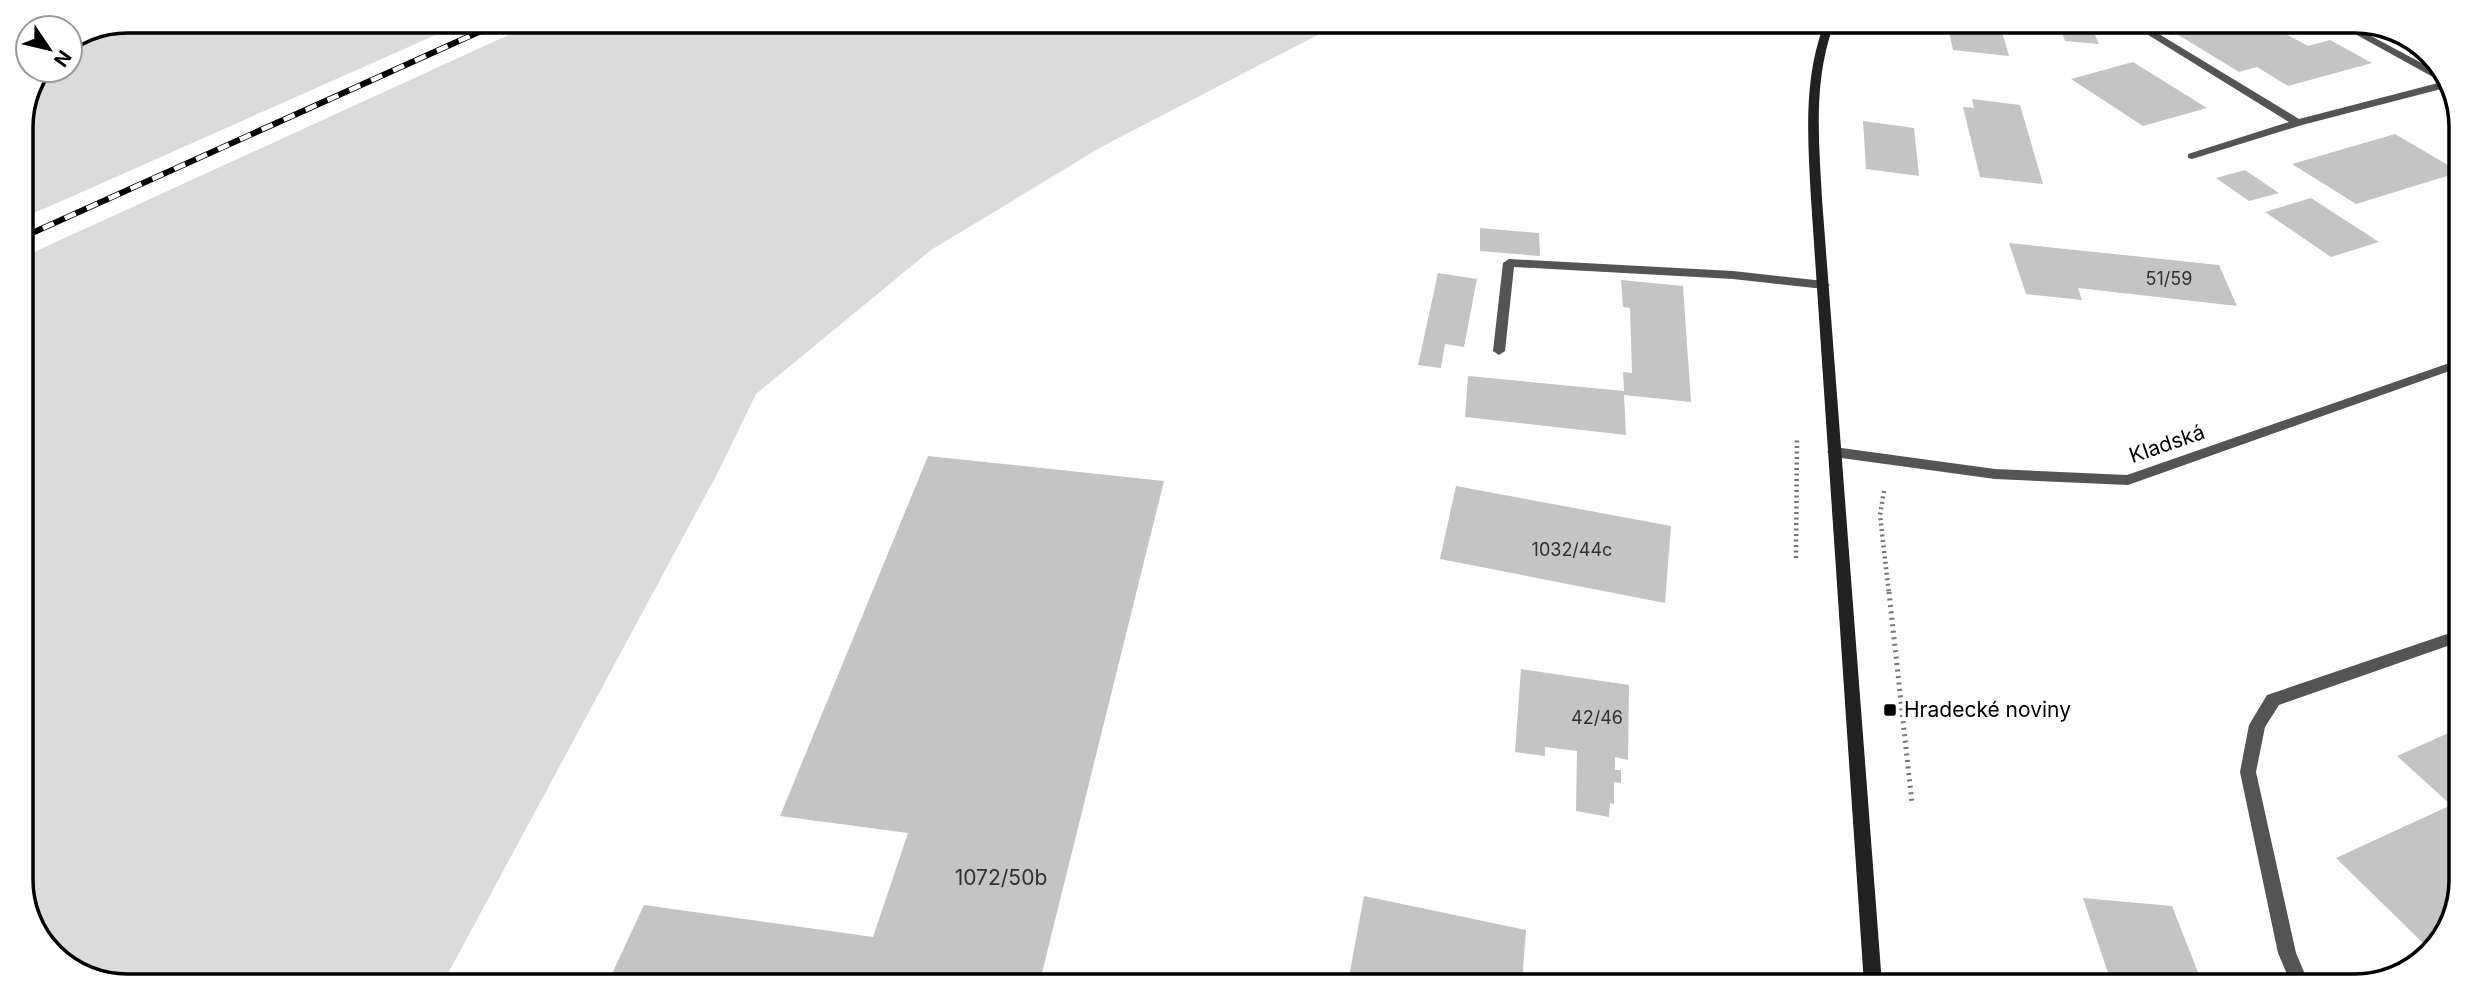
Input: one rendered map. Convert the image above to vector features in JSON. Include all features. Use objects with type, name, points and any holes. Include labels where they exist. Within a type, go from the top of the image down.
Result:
[{"type":"main road","points":[[1826,33],[1817,62],[1815,94],[1824,285],[1873,974]]},
{"type":"lane","points":[[2150,33],[2298,123]]},
{"type":"lane","points":[[2360,34],[2431,73]]},
{"type":"lane","points":[[2192,156],[2298,123],[2438,85]]},
{"type":"lane","points":[[1499,351],[1509,263],[1733,275],[1824,285]]},
{"type":"lane","name":"Kladská","points":[[1834,452],[1995,474],[2128,480],[2449,367]]},
{"type":"lane","points":[[2296,974],[2287,953],[2248,772],[2257,725],[2273,700],[2449,639]]},
{"type":"path","points":[[1890,460],[1880,514],[1912,803]]},
{"type":"shaded area","points":[[440,33],[33,214],[33,121],[43,86],[84,84],[84,44],[115,34]]},
{"type":"shaded area","points":[[513,33],[1322,33],[1103,146],[931,250],[756,394],[717,474],[448,974],[127,974],[91,967],[70,954],[49,932],[38,910],[33,886],[33,253]]},
{"type":"building","points":[[1949,33],[2002,33],[2009,56],[1953,50]]},
{"type":"building","points":[[2062,33],[2094,33],[2099,44],[2065,41]]},
{"type":"building","points":[[2175,33],[2284,33],[2308,46],[2330,40],[2372,63],[2288,86],[2257,67],[2239,72]]},
{"type":"building","points":[[2133,62],[2207,108],[2143,126],[2071,79]]},
{"type":"building","points":[[1972,99],[2020,105],[2043,184],[1980,177],[1963,107],[1974,108]]},
{"type":"building","points":[[1863,121],[1914,128],[1919,176],[1866,169]]},
{"type":"building","points":[[2395,134],[2449,166],[2449,175],[2356,204],[2292,164]]},
{"type":"building","points":[[2245,170],[2279,193],[2249,201],[2216,178]]},
{"type":"building","points":[[2311,198],[2379,242],[2331,257],[2265,212]]},
{"type":"building","points":[[1480,228],[1539,233],[1540,256],[1480,251]]},
{"type":"building","points":[[2009,243],[2219,265],[2237,306],[2078,288],[2082,300],[2026,294]]},
{"type":"building","points":[[1438,273],[1477,279],[1464,347],[1445,344],[1441,368],[1418,365]]},
{"type":"building","points":[[1621,280],[1683,286],[1691,402],[1624,395],[1626,435],[1465,417],[1468,376],[1624,391],[1623,372],[1632,373],[1630,308],[1623,307]]},
{"type":"building","points":[[928,456],[1164,481],[1042,974],[612,974],[644,905],[873,937],[908,833],[780,816]]},
{"type":"building","points":[[1456,486],[1671,526],[1665,603],[1440,559]]},
{"type":"building","points":[[1521,669],[1629,685],[1628,760],[1615,757],[1615,770],[1621,770],[1621,783],[1614,782],[1614,804],[1610,803],[1609,817],[1576,811],[1577,751],[1545,747],[1545,756],[1515,752]]},
{"type":"building","points":[[2449,733],[2449,803],[2397,756]]},
{"type":"building","points":[[2449,806],[2447,898],[2442,916],[2423,943],[2336,858]]},
{"type":"building","points":[[1364,896],[1526,930],[1523,974],[1349,974]]},
{"type":"building","points":[[2083,898],[2172,906],[2199,974],[2108,974]]},
{"type":"railway","points":[[33,233],[477,33]]},
{"type":"place","name":"Hradecké noviny","points":[[1890,710]]}]
